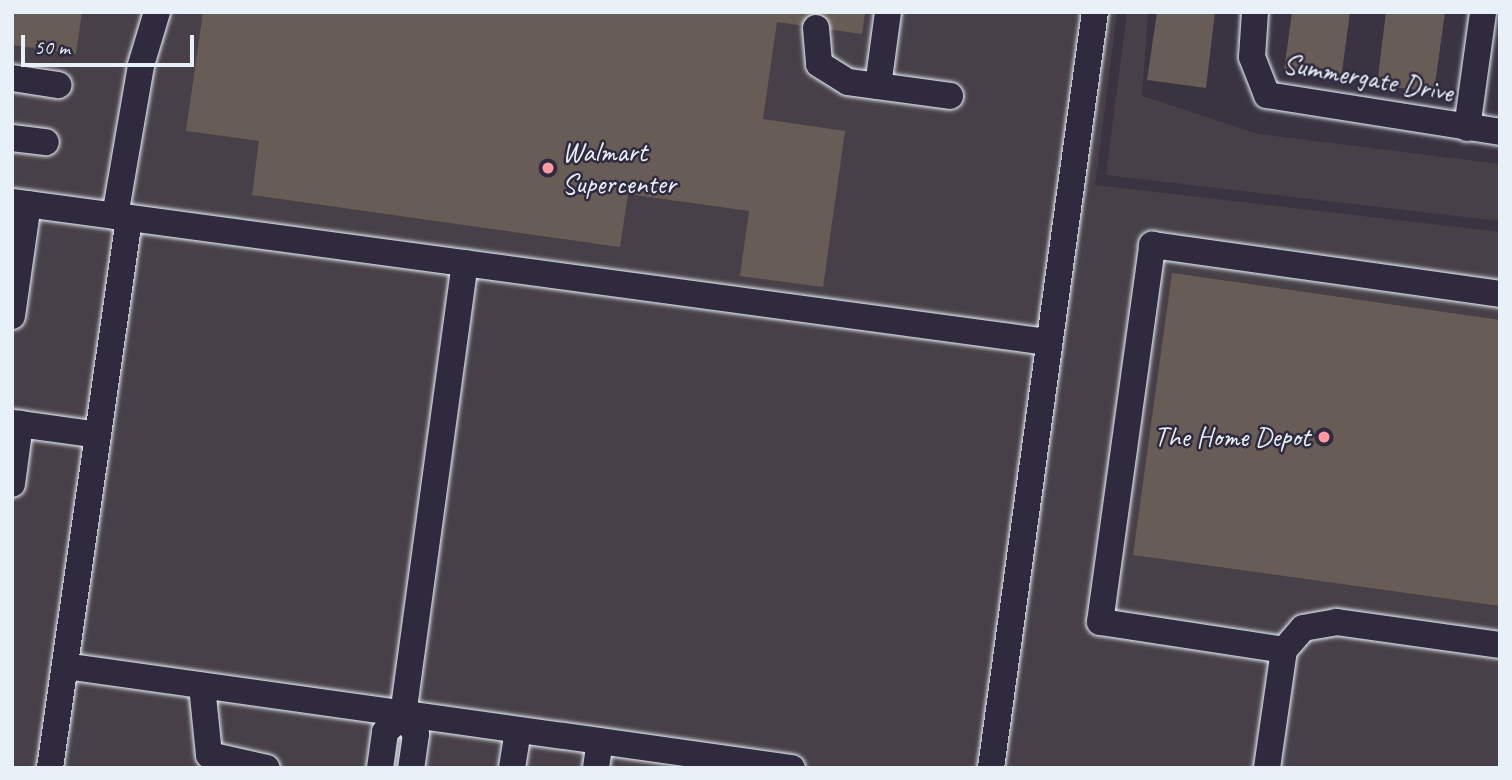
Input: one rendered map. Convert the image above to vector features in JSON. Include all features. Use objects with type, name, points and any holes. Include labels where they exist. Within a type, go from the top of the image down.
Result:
[{"type":"street","points":[[50,768],[98,435],[141,65],[157,12]]},
{"type":"street","points":[[878,86],[888,12]]},
{"type":"street","points":[[991,768],[1095,12]]},
{"type":"street","name":"Summergate Drive","points":[[1255,12],[1252,57],[1267,95],[1500,132]]},
{"type":"street","points":[[1467,128],[1483,12]]},
{"type":"street","points":[[816,28],[819,64],[848,82],[950,96]]},
{"type":"street","points":[[12,78],[58,85]]},
{"type":"street","points":[[12,138],[46,142]]},
{"type":"street","points":[[12,316],[20,203],[1048,342]]},
{"type":"street","points":[[1284,650],[1100,622],[1152,245],[1500,294]]},
{"type":"street","points":[[380,768],[385,732],[403,715],[465,263]]},
{"type":"street","points":[[12,484],[16,423],[98,435]]},
{"type":"street","points":[[1267,768],[1284,650],[1303,628],[1336,622],[1500,645]]},
{"type":"street","points":[[65,666],[600,741],[729,763],[792,768]]},
{"type":"street","points":[[202,686],[202,762],[267,768]]},
{"type":"street","points":[[403,715],[416,734],[411,768]]},
{"type":"street","points":[[512,768],[518,730]]},
{"type":"street","points":[[596,768],[600,741]]},
{"type":"shaded area","points":[[12,12],[1117,12],[1095,185],[1500,232],[1500,768],[12,768]]},
{"type":"shaded area","points":[[1127,12],[1148,12],[1142,96],[1258,134],[1500,164],[1500,221],[1106,175]]},
{"type":"building","points":[[12,12],[82,12],[76,54],[12,45]]},
{"type":"building","name":"Walmart Supercenter","points":[[203,12],[865,12],[862,34],[777,22],[763,119],[845,131],[823,287],[740,276],[749,211],[628,194],[620,247],[252,195],[259,141],[186,131]]},
{"type":"building","points":[[1157,12],[1215,12],[1206,88],[1147,80]]},
{"type":"building","points":[[1292,12],[1350,12],[1341,79],[1284,71]]},
{"type":"building","points":[[1386,12],[1445,12],[1434,92],[1377,85]]},
{"type":"building","name":"The Home Depot","points":[[1172,273],[1500,320],[1500,606],[1133,555]]},
{"type":"place","name":"Walmart Supercenter","points":[[548,168]]},
{"type":"place","name":"The Home Depot","points":[[1324,437]]}]
